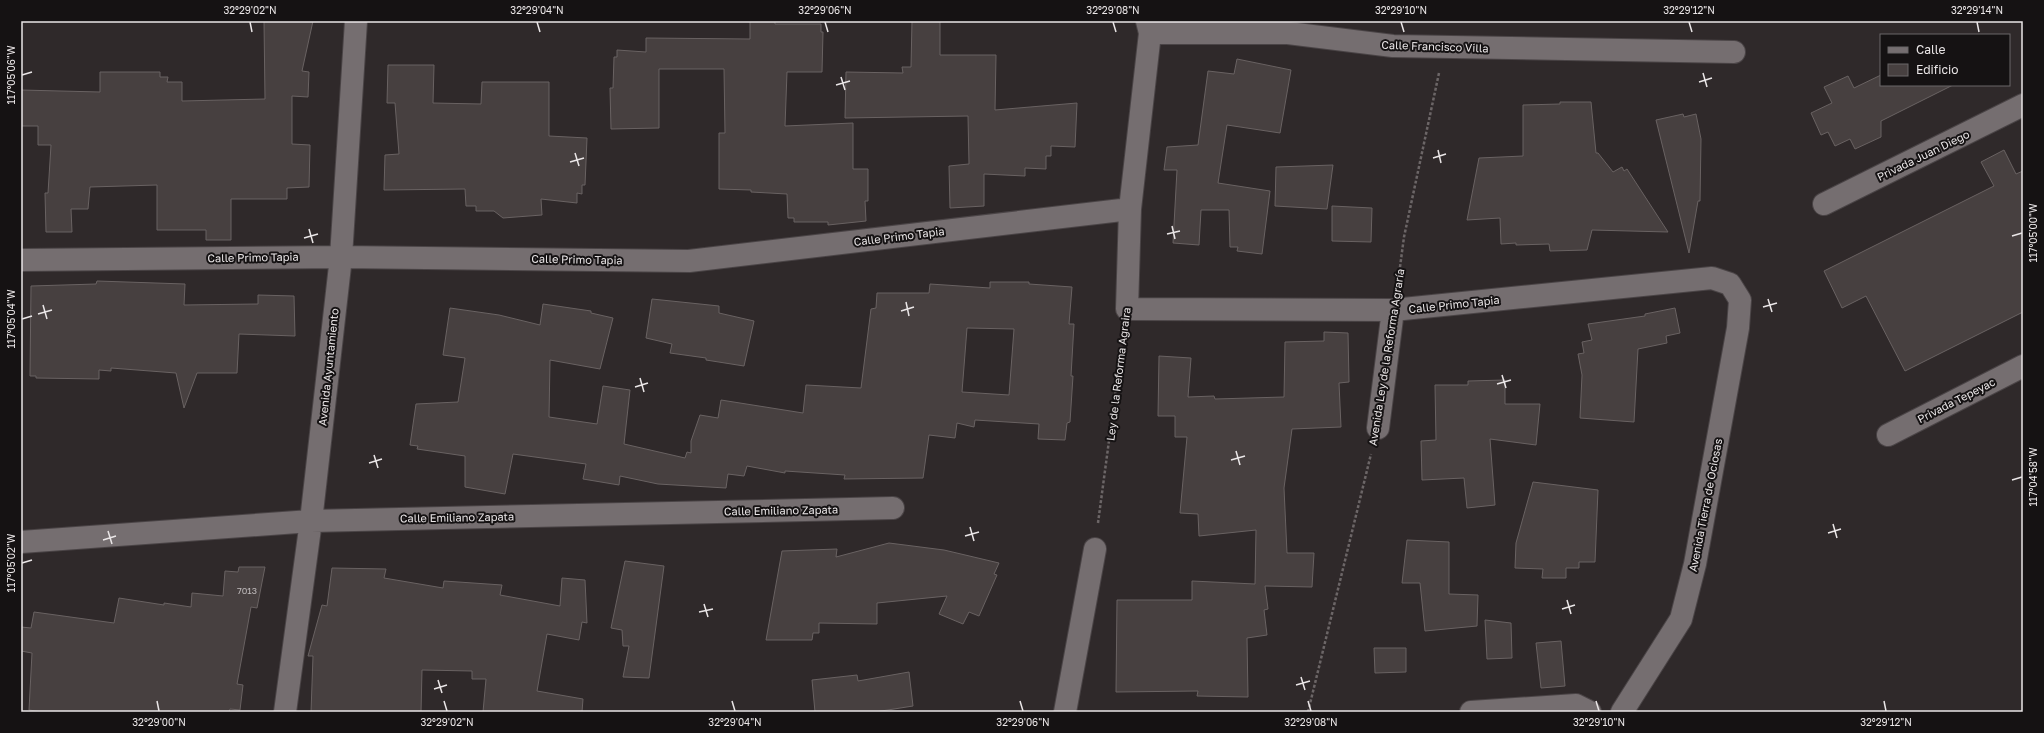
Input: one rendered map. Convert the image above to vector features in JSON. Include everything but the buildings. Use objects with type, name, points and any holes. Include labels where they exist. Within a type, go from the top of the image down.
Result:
[{"type":"street","name":"Avenida Ayuntamiento","points":[[285,712],[311,521],[341,256],[356,21]]},
{"type":"street","points":[[1288,33],[1308,21]]},
{"type":"street","name":"Calle Francisco Villa","points":[[1149,27],[1288,33],[1393,46],[1734,52]]},
{"type":"street","name":"Ley de la Reforma Agraira","points":[[1127,309],[1130,209],[1149,27]]},
{"type":"street","name":"Privada Juan Diego","points":[[1824,204],[2023,105]]},
{"type":"street","name":"Calle Primo Tapia","points":[[21,260],[341,256],[689,261],[1130,209]]},
{"type":"street","name":"Calle Primo Tapia","points":[[1127,309],[1393,310],[1712,278],[1730,284]]},
{"type":"street","name":"Avenida Tierra de Ociosas","points":[[1622,712],[1681,619],[1695,564],[1738,328],[1740,300],[1730,284]]},
{"type":"street","name":"Avenida Ley de la Reforma Agraría","points":[[1378,428],[1393,310]]},
{"type":"street","name":"Privada Tepeyac","points":[[1888,435],[2023,366]]},
{"type":"street","name":"Calle Emiliano Zapata","points":[[21,542],[311,521],[893,508]]},
{"type":"street","points":[[1065,712],[1095,549]]},
{"type":"street","points":[[1471,712],[1576,705],[1590,712]]},
{"type":"path","name":"Avenida Ley de la Reforma Agraría","points":[[1393,310],[1404,236],[1444,47]]},
{"type":"path","name":"Ley de la Reforma Agraira","points":[[1095,549],[1127,309]]},
{"type":"path","name":"Avenida Ley de la Reforma Agraría","points":[[1308,712],[1378,428]]}]
